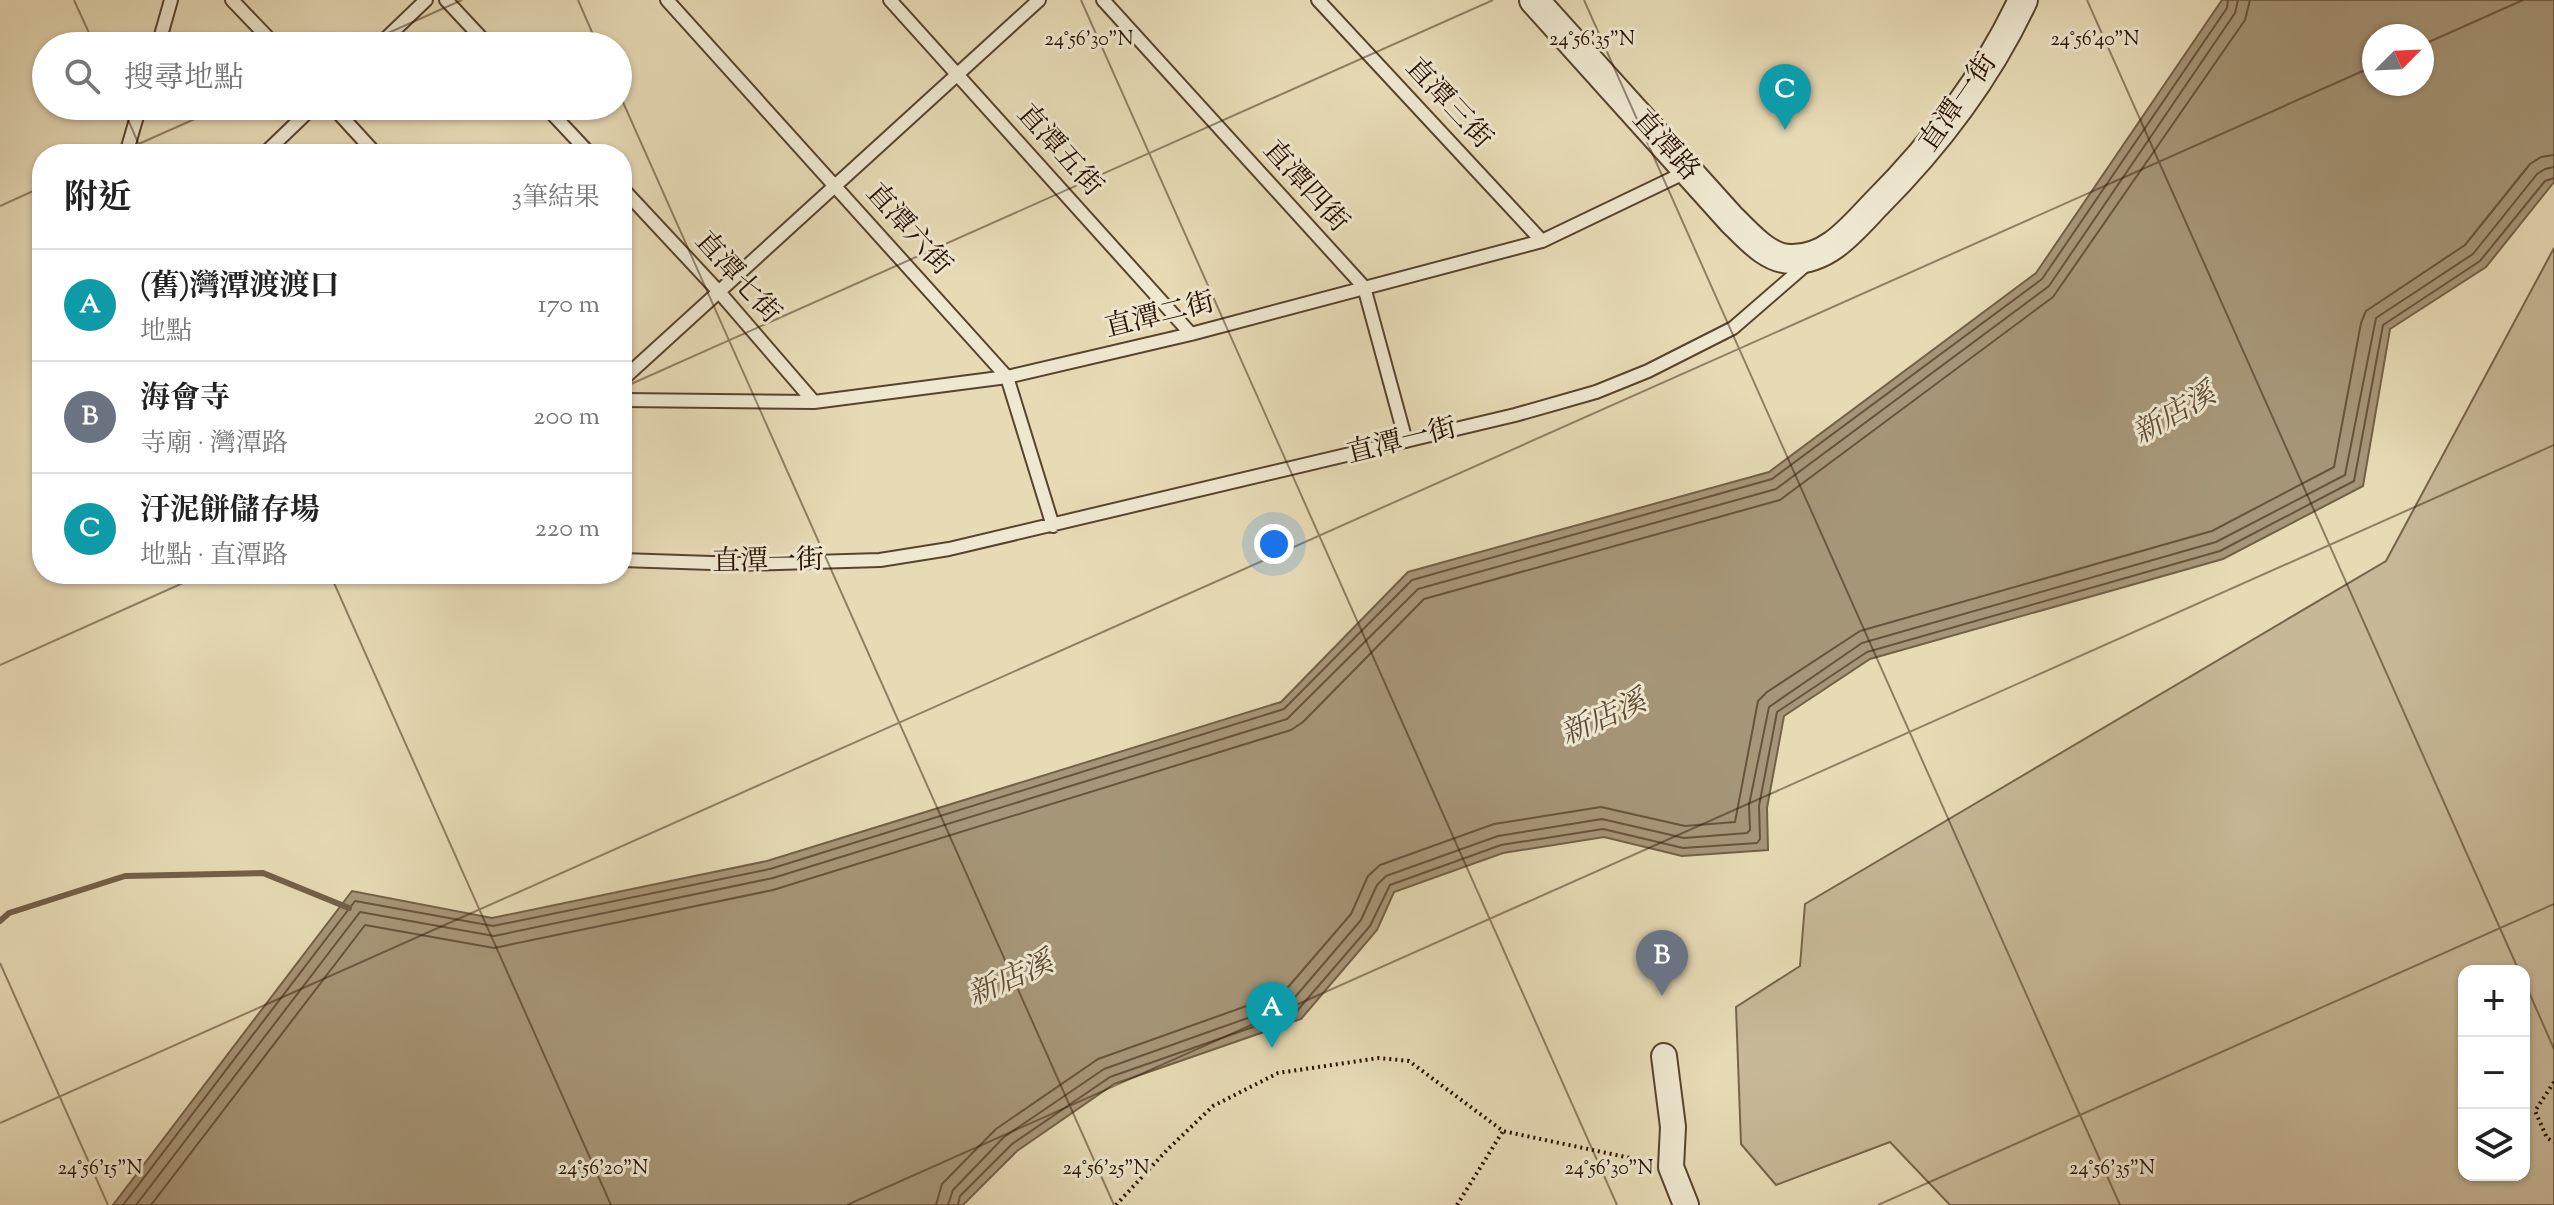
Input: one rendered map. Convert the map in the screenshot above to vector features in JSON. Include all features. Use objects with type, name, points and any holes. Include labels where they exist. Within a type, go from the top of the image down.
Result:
[{"type":"street","name":"直潭路","points":[[1534,0],[1732,220],[1764,251],[1788,260],[1814,258]]},
{"type":"street","name":"直潭一街","points":[[1814,258],[1837,243],[1941,135],[2008,33],[2023,0]]},
{"type":"street","points":[[1664,1056],[1673,1127],[1671,1167],[1686,1205]]},
{"type":"lane","points":[[162,32],[171,0]]},
{"type":"lane","points":[[232,0],[263,32]]},
{"type":"lane","points":[[393,32],[426,0]]},
{"type":"lane","points":[[446,0],[476,32]]},
{"type":"lane","name":"直潭六街","points":[[667,0],[1007,377],[1053,526]]},
{"type":"lane","name":"直潭五街","points":[[890,0],[1191,334]]},
{"type":"lane","points":[[632,371],[1039,0]]},
{"type":"lane","name":"直潭四街","points":[[1103,0],[1364,287],[1406,441]]},
{"type":"lane","name":"直潭三街","points":[[1318,0],[1542,241]]},
{"type":"lane","points":[[129,144],[136,120]]},
{"type":"lane","points":[[274,144],[299,120]]},
{"type":"lane","points":[[345,120],[367,144]]},
{"type":"lane","points":[[558,120],[581,144]]},
{"type":"lane","name":"直潭二街","points":[[632,400],[814,402],[1007,377],[1191,334],[1542,241],[1688,171]]},
{"type":"lane","name":"直潭七街","points":[[632,199],[720,293],[814,402]]},
{"type":"lane","name":"直潭一街","points":[[632,560],[741,564],[880,560],[949,549],[1582,396],[1648,371],[1733,328],[1814,258]]},
{"type":"path","points":[[1116,1205],[1213,1106],[1278,1073],[1379,1058],[1409,1061],[1503,1131],[1671,1167]]},
{"type":"path","points":[[2554,1082],[2535,1111],[2547,1138],[2554,1142]]},
{"type":"path","points":[[1457,1205],[1503,1131]]},
{"type":"shaded area","points":[[2554,248],[2554,1205],[1950,1205],[1890,1142],[1776,1185],[1741,1144],[1736,1007],[1800,966],[1805,904],[2386,561]]},
{"type":"water","name":"新店溪","points":[[2222,0],[2554,0],[2554,182],[2486,267],[2390,329],[2363,486],[2223,559],[1870,659],[1784,716],[1767,808],[1768,850],[1682,856],[1604,837],[1503,853],[1394,892],[1377,930],[1301,1019],[1114,1084],[1017,1151],[963,1205],[113,1205],[352,891],[492,918],[767,861],[1281,702],[1408,572],[1769,472],[2036,273]]},
{"type":"waterway","points":[[0,921],[9,913],[125,876],[263,873],[349,908]]},
{"type":"place","name":"汙泥餅儲存場","points":[[1785,130]]},
{"type":"place","name":"海會寺","points":[[1662,996]]},
{"type":"place","name":"(舊)灣潭渡渡口","points":[[1272,1048]]}]
